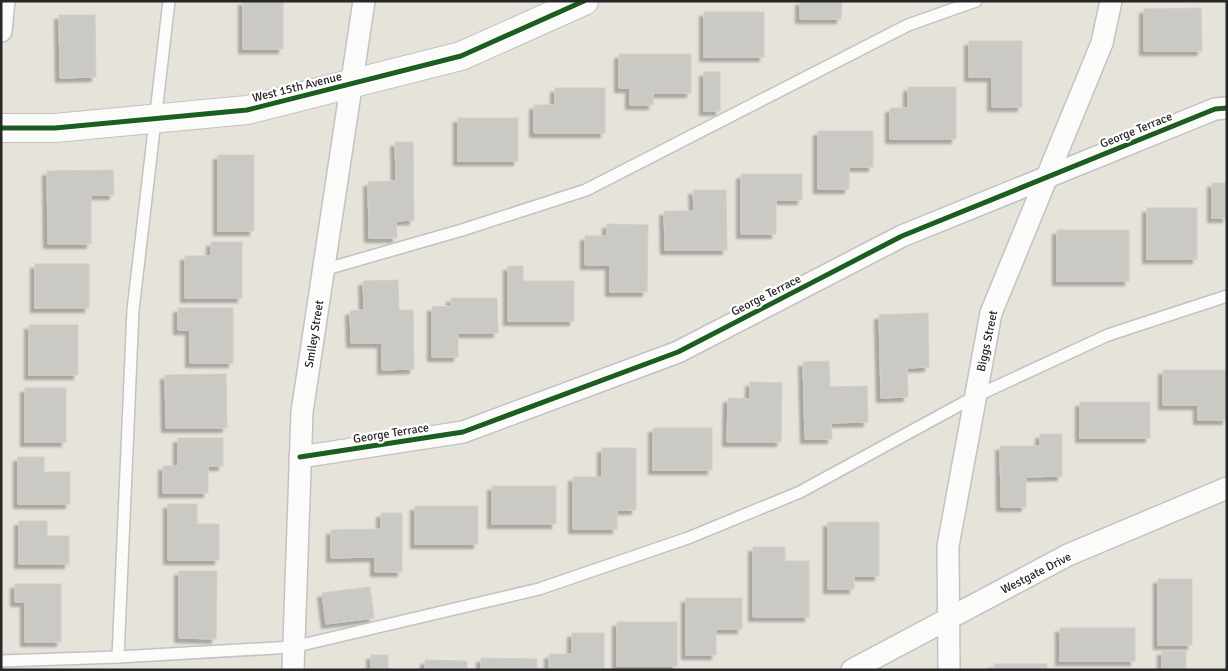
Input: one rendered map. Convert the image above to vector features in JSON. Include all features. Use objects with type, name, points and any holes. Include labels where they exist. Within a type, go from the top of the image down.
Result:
[{"type":"street","points":[[1,31],[4,1]]},
{"type":"street","name":"Smiley Street","points":[[293,670],[302,412],[364,1]]},
{"type":"street","name":"West 15th Avenue","points":[[1,128],[55,128],[247,110],[461,56],[584,1]]},
{"type":"street","name":"Biggs Street","points":[[948,670],[948,546],[991,313],[1102,43],[1112,1]]},
{"type":"street","name":"George Terrace","points":[[300,457],[463,432],[678,352],[902,236],[1215,109],[1227,108]]},
{"type":"street","name":"Westgate Drive","points":[[852,670],[1068,555],[1227,488]]},
{"type":"lane","points":[[118,657],[133,310],[169,1]]},
{"type":"lane","points":[[323,270],[462,230],[586,190],[908,25],[976,1]]},
{"type":"lane","points":[[1,661],[118,657],[293,647],[539,589],[688,538],[800,492],[976,396],[1108,335],[1227,296]]},
{"type":"building","points":[[243,1],[283,1],[283,49],[243,49]]},
{"type":"building","points":[[800,1],[842,1],[841,19],[800,19]]},
{"type":"building","points":[[1201,8],[1202,51],[1144,51],[1144,9]]},
{"type":"building","points":[[704,12],[764,12],[764,57],[704,57]]},
{"type":"building","points":[[59,15],[95,15],[96,77],[60,78]]},
{"type":"building","points":[[969,41],[1022,41],[1022,107],[992,107],[992,77],[969,77]]},
{"type":"building","points":[[619,54],[691,54],[691,93],[653,93],[653,105],[630,105],[630,88],[619,88]]},
{"type":"building","points":[[704,72],[720,72],[720,111],[704,111]]},
{"type":"building","points":[[908,87],[956,87],[956,139],[890,139],[890,108],[908,108]]},
{"type":"building","points":[[555,88],[605,88],[605,133],[534,133],[534,105],[555,105]]},
{"type":"building","points":[[458,118],[518,118],[518,161],[458,161]]},
{"type":"building","points":[[818,131],[873,131],[873,167],[849,167],[849,189],[818,189]]},
{"type":"building","points":[[395,142],[413,142],[414,220],[396,221],[397,238],[369,238],[368,182],[396,181]]},
{"type":"building","points":[[218,155],[254,155],[254,231],[218,231]]},
{"type":"building","points":[[113,170],[114,195],[91,195],[91,244],[48,244],[47,171]]},
{"type":"building","points":[[741,174],[802,174],[802,200],[776,200],[776,234],[741,234]]},
{"type":"building","points":[[1212,183],[1227,183],[1227,218],[1212,218]]},
{"type":"building","points":[[693,190],[726,190],[727,250],[665,250],[664,211],[694,211]]},
{"type":"building","points":[[1147,208],[1197,208],[1197,259],[1147,259]]},
{"type":"building","points":[[607,224],[648,225],[647,292],[610,292],[610,265],[585,265],[585,236],[607,236]]},
{"type":"building","points":[[1057,230],[1129,230],[1129,281],[1057,281]]},
{"type":"building","points":[[211,242],[242,242],[242,298],[185,298],[185,256],[211,256]]},
{"type":"building","points":[[35,264],[89,264],[89,308],[35,308]]},
{"type":"building","points":[[508,266],[523,266],[523,281],[574,281],[574,321],[508,321]]},
{"type":"building","points":[[398,280],[399,310],[413,310],[414,369],[382,370],[382,343],[351,343],[350,311],[364,310],[363,281]]},
{"type":"building","points":[[451,298],[497,298],[498,333],[458,333],[458,357],[432,357],[432,307],[451,306]]},
{"type":"building","points":[[178,308],[233,308],[233,363],[190,363],[190,330],[178,330]]},
{"type":"building","points":[[928,313],[929,367],[907,368],[908,397],[881,398],[879,315]]},
{"type":"building","points":[[29,325],[78,325],[78,375],[29,375]]},
{"type":"building","points":[[829,361],[830,387],[867,386],[868,422],[831,423],[832,439],[805,439],[803,362]]},
{"type":"building","points":[[1163,370],[1227,370],[1227,420],[1198,420],[1198,405],[1163,405]]},
{"type":"building","points":[[226,374],[227,428],[166,428],[165,375]]},
{"type":"building","points":[[750,382],[782,383],[781,442],[727,442],[728,398],[750,399]]},
{"type":"building","points":[[25,388],[66,388],[66,442],[25,442]]},
{"type":"building","points":[[1080,402],[1150,402],[1150,438],[1080,438]]},
{"type":"building","points":[[653,428],[712,428],[712,470],[653,470]]},
{"type":"building","points":[[1040,434],[1062,434],[1062,476],[1026,477],[1026,507],[1001,507],[1000,446],[1040,446]]},
{"type":"building","points":[[178,438],[223,438],[223,466],[208,466],[208,493],[163,493],[163,466],[178,466]]},
{"type":"building","points":[[602,448],[636,448],[636,510],[617,510],[617,529],[573,529],[573,477],[602,477]]},
{"type":"building","points":[[18,457],[44,457],[44,472],[70,472],[70,504],[18,504]]},
{"type":"building","points":[[492,486],[556,486],[556,524],[492,524]]},
{"type":"building","points":[[168,504],[197,504],[197,524],[219,524],[219,560],[168,560]]},
{"type":"building","points":[[415,506],[478,506],[478,544],[415,544]]},
{"type":"building","points":[[381,513],[402,513],[402,572],[375,572],[375,557],[331,558],[331,530],[381,529]]},
{"type":"building","points":[[19,521],[47,521],[47,536],[69,536],[69,564],[19,564]]},
{"type":"building","points":[[828,522],[879,522],[879,576],[854,576],[854,589],[828,589]]},
{"type":"building","points":[[753,547],[785,547],[785,561],[809,561],[809,617],[753,617]]},
{"type":"building","points":[[179,571],[217,571],[216,639],[179,638]]},
{"type":"building","points":[[1158,579],[1192,579],[1192,645],[1158,645]]},
{"type":"building","points":[[15,584],[61,584],[61,642],[25,642],[25,602],[15,602]]},
{"type":"building","points":[[370,587],[374,618],[326,624],[322,593]]},
{"type":"building","points":[[686,598],[742,598],[742,629],[716,629],[716,655],[686,655]]},
{"type":"building","points":[[617,622],[677,622],[677,666],[617,666]]},
{"type":"building","points":[[1060,628],[1135,628],[1135,661],[1060,661]]},
{"type":"building","points":[[572,633],[604,633],[604,670],[549,670],[549,654],[572,654]]},
{"type":"building","points":[[1162,651],[1186,651],[1186,670],[1162,670]]},
{"type":"building","points":[[371,655],[388,655],[388,670],[371,670]]},
{"type":"building","points":[[481,658],[537,659],[537,670],[481,670]]},
{"type":"building","points":[[425,660],[467,661],[467,670],[425,670]]},
{"type":"building","points":[[994,664],[1047,664],[1047,670],[994,670]]},
{"type":"cycle path","points":[[1,128],[55,128],[247,110],[461,56],[584,1]]},
{"type":"cycle path","points":[[300,457],[463,432],[678,352],[902,236],[1215,109],[1227,108]]}]
